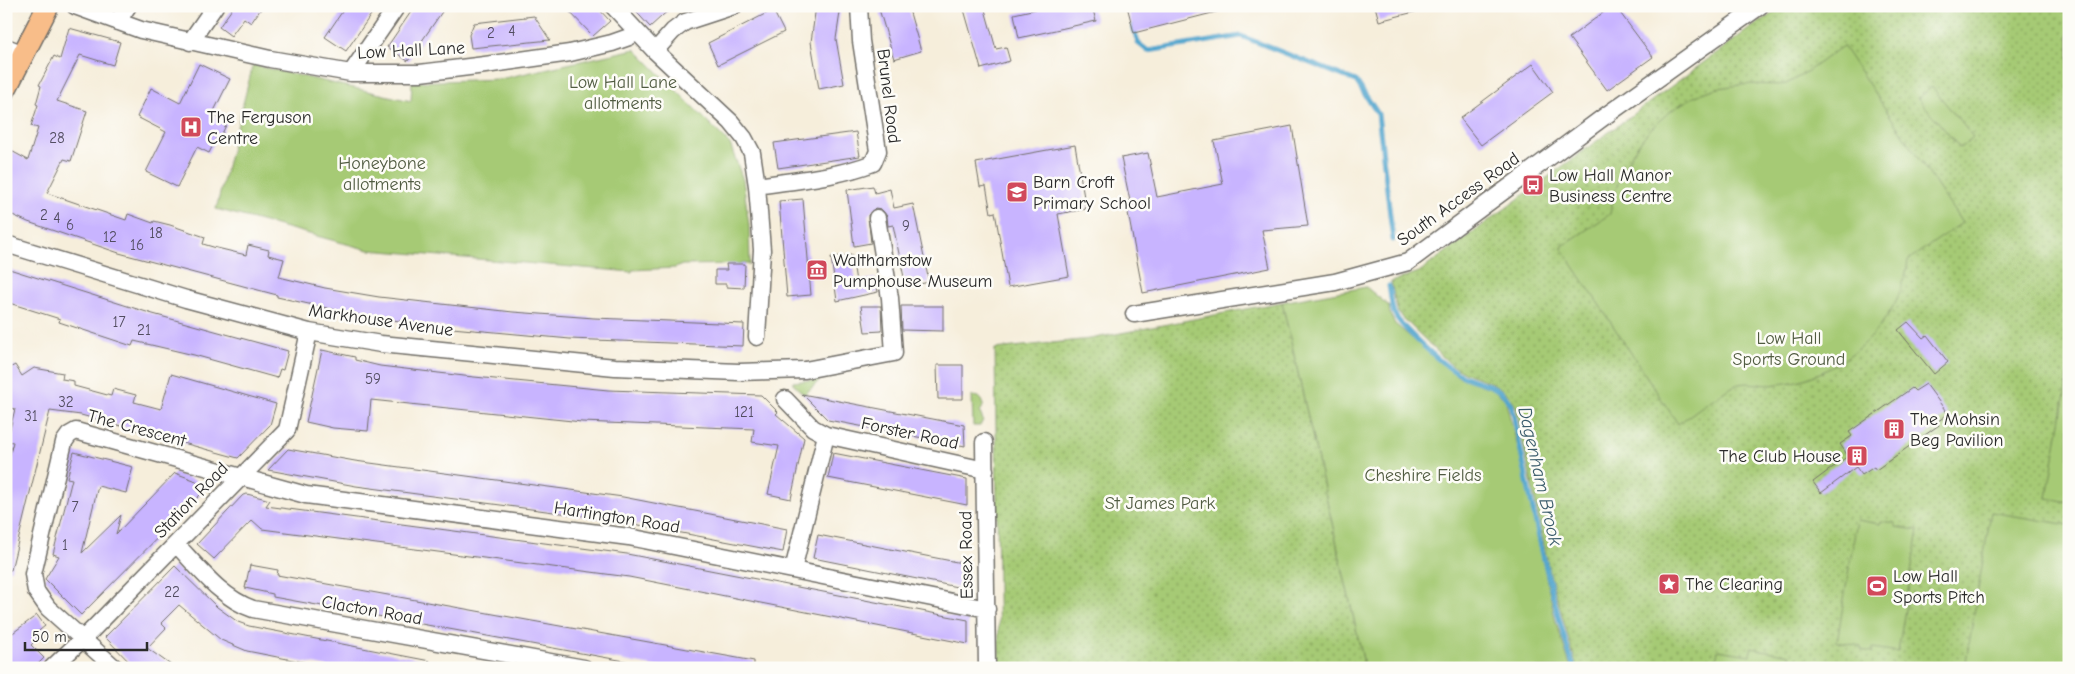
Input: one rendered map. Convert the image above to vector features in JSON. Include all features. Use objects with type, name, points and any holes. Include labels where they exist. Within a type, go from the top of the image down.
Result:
[{"type":"main road","points":[[6,88],[15,51],[48,6]]},
{"type":"street","name":"Low Hall Lane","points":[[75,6],[117,22],[190,42],[270,59],[351,73],[420,73],[504,63],[570,53],[630,37],[637,32]]},
{"type":"street","points":[[117,22],[128,6]]},
{"type":"street","points":[[190,42],[215,6]]},
{"type":"street","points":[[351,73],[397,6]]},
{"type":"street","points":[[613,6],[655,50],[731,122],[744,138],[752,153],[757,186],[762,250],[757,337]]},
{"type":"street","points":[[655,50],[673,31],[685,22],[734,6]]},
{"type":"street","name":"Brunel Road","points":[[757,186],[836,173],[861,168],[873,163],[878,151],[861,41],[859,6]]},
{"type":"street","name":"South Access Road","points":[[1134,314],[1335,282],[1408,262],[1601,119],[1760,6]]},
{"type":"street","name":"Markhouse Avenue","points":[[6,244],[176,297],[309,332],[381,344],[614,367],[739,372],[805,370],[894,353],[890,298],[877,218]]},
{"type":"street","name":"Station Road","points":[[52,668],[286,430],[309,332]]},
{"type":"street","name":"Forster Road","points":[[784,398],[813,428],[826,435],[985,470]]},
{"type":"street","name":"The Crescent","points":[[114,668],[48,608],[36,592],[34,574],[64,442],[69,435],[76,431],[240,477]]},
{"type":"street","points":[[793,570],[826,435]]},
{"type":"street","name":"Essex Road","points":[[984,442],[987,668]]},
{"type":"street","name":"Hartington Road","points":[[240,477],[306,495],[629,537],[987,609]]},
{"type":"street","name":"Clacton Road","points":[[176,544],[225,595],[239,604],[253,609],[584,668]]},
{"type":"green space","name":"Low Hall Sports Ground","points":[[1784,6],[2069,6],[2069,668],[1577,668],[1549,570],[1516,407],[1503,390],[1451,365],[1398,313],[1391,282],[1419,272],[1749,29]]},
{"type":"green space","points":[[1843,46],[1962,223],[1908,260],[1904,279],[1888,315],[1861,346],[1845,358],[1828,369],[1798,381],[1772,385],[1739,384],[1727,390],[1678,424],[1561,247],[1610,214],[1622,173],[1632,154],[1658,121],[1675,108],[1694,97],[1714,89],[1746,84],[1786,84]]},
{"type":"green space","name":"Honeybone allotments","points":[[635,49],[730,144],[743,180],[749,225],[750,264],[682,265],[675,268],[632,270],[632,272],[369,250],[216,209],[253,65],[411,101],[412,82],[500,79]]},
{"type":"green space","points":[[1932,87],[1973,137],[1960,148],[1918,98]]},
{"type":"green space","name":"Cheshire Fields","points":[[1366,287],[1389,306],[1390,314],[1395,324],[1459,377],[1493,389],[1505,399],[1519,451],[1555,618],[1571,668],[1365,668],[1282,302]]},
{"type":"green space","name":"St James Park","points":[[1282,302],[1365,668],[999,668],[995,349],[1090,339]]},
{"type":"green space","points":[[2069,370],[2069,502],[2047,498]]},
{"type":"green space","points":[[821,379],[804,395],[792,382]]},
{"type":"green space","points":[[972,396],[979,397],[983,403],[980,413],[983,420],[980,426],[973,426]]},
{"type":"green space","points":[[1991,512],[2069,525],[2069,668],[1965,668]]},
{"type":"green space","name":"Low Hall Sports Pitch","points":[[1857,520],[1880,524],[1881,521],[1895,523],[1895,527],[1918,530],[1898,652],[1873,648],[1872,652],[1861,650],[1861,646],[1837,642]]},
{"type":"green space","points":[[1751,648],[1790,655],[1789,661],[1830,668],[1715,668],[1718,650],[1750,655]]},
{"type":"building","points":[[229,6],[263,6],[251,23],[244,18],[231,36],[219,27],[232,9]]},
{"type":"building","points":[[346,6],[377,6],[346,51],[325,37]]},
{"type":"building","points":[[415,6],[446,6],[408,61],[387,47]]},
{"type":"building","points":[[564,6],[596,6],[610,21],[593,36]]},
{"type":"building","points":[[631,6],[673,6],[650,27]]},
{"type":"building","points":[[816,6],[841,6],[836,39],[844,84],[819,89],[811,42]]},
{"type":"building","points":[[886,6],[908,6],[921,51],[894,59],[879,9]]},
{"type":"building","points":[[963,6],[984,6],[996,49],[1006,47],[1010,61],[981,69]]},
{"type":"building","points":[[1049,6],[1092,6],[1096,21],[1019,38],[1014,14]]},
{"type":"building","points":[[1127,6],[1220,6],[1220,11],[1134,33]]},
{"type":"building","points":[[1375,6],[1417,6],[1418,11],[1379,21]]},
{"type":"building","points":[[1612,6],[1615,6],[1653,57],[1607,90],[1569,38]]},
{"type":"building","points":[[773,10],[784,32],[718,65],[708,43]]},
{"type":"building","points":[[534,16],[550,40],[471,48],[469,35],[474,23]]},
{"type":"building","points":[[69,28],[120,42],[113,65],[80,55],[57,101],[87,111],[71,161],[64,159],[47,193],[126,220],[128,214],[153,223],[154,221],[170,225],[205,237],[203,244],[213,247],[246,255],[248,245],[269,250],[268,255],[284,259],[279,277],[325,288],[379,297],[513,312],[594,318],[744,324],[743,346],[570,339],[452,328],[363,316],[277,297],[277,295],[119,253],[28,222],[6,212],[6,148],[28,160],[38,128],[31,126],[38,105],[36,104],[41,86],[39,85],[54,56],[60,59]]},
{"type":"building","name":"The Ferguson Centre","points":[[199,64],[230,79],[212,115],[227,123],[221,136],[218,135],[209,153],[197,147],[177,187],[146,172],[166,132],[137,117],[151,88],[180,103]]},
{"type":"building","points":[[1533,64],[1553,92],[1481,145],[1460,118]]},
{"type":"building","points":[[1292,126],[1308,226],[1262,230],[1270,268],[1143,293],[1126,202],[1130,201],[1121,158],[1148,153],[1157,197],[1223,184],[1214,141]]},
{"type":"building","points":[[856,132],[860,156],[778,168],[774,143]]},
{"type":"building","points":[[1075,145],[1086,209],[1058,214],[1069,276],[1008,287],[995,212],[991,213],[986,186],[980,187],[976,163]]},
{"type":"building","points":[[873,186],[875,193],[890,189],[894,208],[913,204],[929,282],[906,287],[893,225],[888,226],[887,216],[881,209],[875,208],[868,215],[871,243],[854,246],[847,190]]},
{"type":"building","points":[[803,199],[811,295],[787,297],[779,201]]},
{"type":"building","points":[[852,255],[856,282],[875,278],[878,292],[837,301],[831,257]]},
{"type":"building","points":[[726,264],[745,264],[744,288],[726,287],[726,284],[715,284],[715,270],[727,270]]},
{"type":"building","points":[[6,268],[153,314],[288,351],[283,370],[280,369],[277,378],[134,341],[132,346],[59,322],[60,319],[6,302]]},
{"type":"building","points":[[861,306],[881,306],[882,331],[865,332]]},
{"type":"building","points":[[901,306],[943,306],[943,331],[902,330]]},
{"type":"building","points":[[1908,322],[1923,338],[1927,335],[1948,362],[1934,374],[1898,330]]},
{"type":"building","points":[[322,350],[355,357],[355,360],[380,366],[464,376],[608,390],[761,395],[778,412],[776,414],[804,438],[791,499],[768,494],[779,446],[752,442],[754,429],[582,422],[371,400],[368,431],[333,428],[306,422]]},
{"type":"building","points":[[15,365],[22,376],[34,368],[63,373],[62,379],[74,381],[74,386],[111,396],[113,389],[136,395],[134,402],[161,409],[171,374],[276,404],[270,425],[238,458],[81,415],[50,411],[11,570],[6,570],[6,470],[13,442],[7,441],[15,409],[6,407],[6,370]]},
{"type":"building","points":[[937,365],[963,365],[963,399],[938,399]]},
{"type":"building","name":"The Mohsin Beg Pavilion","points":[[1926,384],[1948,414],[1937,422],[1939,425],[1876,470],[1874,467],[1862,475],[1856,467],[1821,493],[1813,482],[1848,456],[1840,444],[1852,436],[1849,432],[1912,388],[1915,391]]},
{"type":"building","points":[[802,394],[964,425],[965,446],[828,420]]},
{"type":"building","points":[[288,449],[355,461],[623,497],[787,529],[783,552],[607,519],[356,486],[268,470]]},
{"type":"building","points":[[74,452],[133,467],[126,493],[98,486],[82,553],[121,515],[116,534],[175,473],[194,480],[205,490],[81,615],[45,579],[59,556],[53,554],[72,479],[67,478]]},
{"type":"building","points":[[833,453],[967,479],[967,505],[828,478]]},
{"type":"building","points":[[247,494],[270,500],[266,506],[627,554],[968,620],[968,644],[629,577],[262,529],[252,520],[214,559],[197,544],[243,495]]},
{"type":"building","points":[[818,535],[967,564],[967,589],[813,558]]},
{"type":"building","points":[[250,565],[278,570],[277,575],[754,661],[754,668],[663,668],[273,597],[273,594],[245,588]]},
{"type":"building","points":[[175,566],[217,607],[238,622],[249,626],[430,661],[429,668],[333,668],[247,651],[221,640],[179,605],[161,623],[166,628],[147,648],[175,668],[135,668],[105,637]]},
{"type":"building","points":[[37,615],[45,626],[35,634],[39,637],[31,645],[44,658],[34,668],[6,668],[6,638]]},
{"type":"waterway","name":"Dagenham Brook","points":[[1133,26],[1138,43],[1148,51],[1241,36],[1356,81],[1378,114],[1393,240]]},
{"type":"waterway","name":"Dagenham Brook","points":[[1389,286],[1394,313],[1413,336],[1452,370],[1467,378],[1495,388],[1507,399],[1512,407],[1547,571],[1574,668]]},
{"type":"place","name":"The Ferguson Centre","points":[[191,127]]},
{"type":"place","name":"Low Hall Manor Business Centre","points":[[1533,185]]},
{"type":"place","name":"Barn Croft Primary School","points":[[1017,192]]},
{"type":"place","name":"Walthamstow Pumphouse Museum","points":[[817,270]]},
{"type":"place","name":"The Mohsin Beg Pavilion","points":[[1894,429]]},
{"type":"place","name":"The Club House","points":[[1857,456]]},
{"type":"place","name":"The Clearing","points":[[1669,584]]},
{"type":"place","name":"Low Hall Sports Pitch","points":[[1877,586]]},
{"type":"park label","name":"Low Hall Lane allotments","points":[[623,92]]}]
